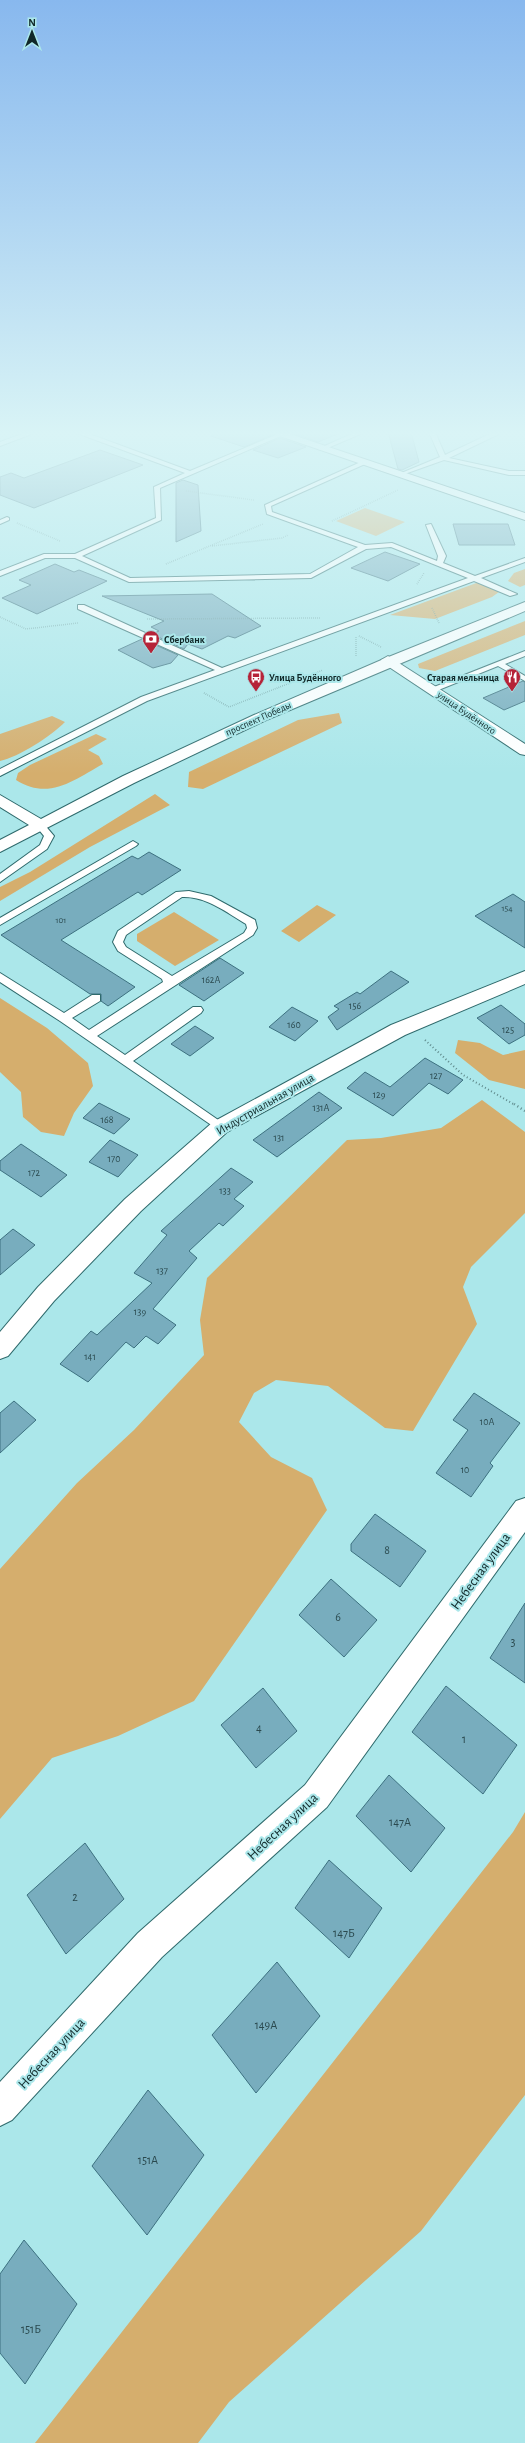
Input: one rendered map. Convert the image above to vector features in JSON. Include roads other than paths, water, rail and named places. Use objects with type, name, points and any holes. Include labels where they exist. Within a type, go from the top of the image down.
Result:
[{"type":"street","name":"проспект Победы","points":[[0,847],[93,796],[385,654],[525,606]]},
{"type":"street","name":"улица Будённого","points":[[385,654],[525,752]]},
{"type":"street","points":[[0,800],[40,825]]},
{"type":"street","name":"Индустриальная улица","points":[[0,1349],[46,1294],[133,1205],[220,1127],[410,1025],[525,976]]},
{"type":"street","name":"Небесная улица","points":[[0,2108],[150,1945],[316,1796],[525,1510]]},
{"type":"lane","points":[[0,574],[44,556],[76,556],[99,546]]},
{"type":"lane","points":[[76,556],[129,580],[311,576],[364,547],[378,546]]},
{"type":"lane","points":[[395,546],[440,563],[513,594]]},
{"type":"lane","points":[[438,546],[442,556],[440,563]]},
{"type":"lane","points":[[0,773],[144,699],[474,577],[525,560]]},
{"type":"lane","points":[[81,607],[221,670]]},
{"type":"lane","points":[[433,689],[525,653]]},
{"type":"lane","points":[[498,663],[525,679]]},
{"type":"lane","points":[[0,879],[44,847],[49,836],[40,825]]},
{"type":"lane","points":[[0,922],[133,844]]},
{"type":"lane","points":[[89,1036],[169,983],[248,935],[252,928],[251,922],[204,896],[191,892],[180,894],[122,933],[118,942],[122,949],[167,977],[169,983]]},
{"type":"lane","points":[[0,977],[64,1018],[220,1127]]},
{"type":"lane","points":[[64,1018],[96,998]]},
{"type":"lane","points":[[125,1061],[197,1010]]},
{"type":"place","name":"Сбербанк","points":[[151,654]]},
{"type":"place","name":"Улица Будённого","points":[[256,692]]},
{"type":"place","name":"Старая мельница","points":[[512,692]]}]
